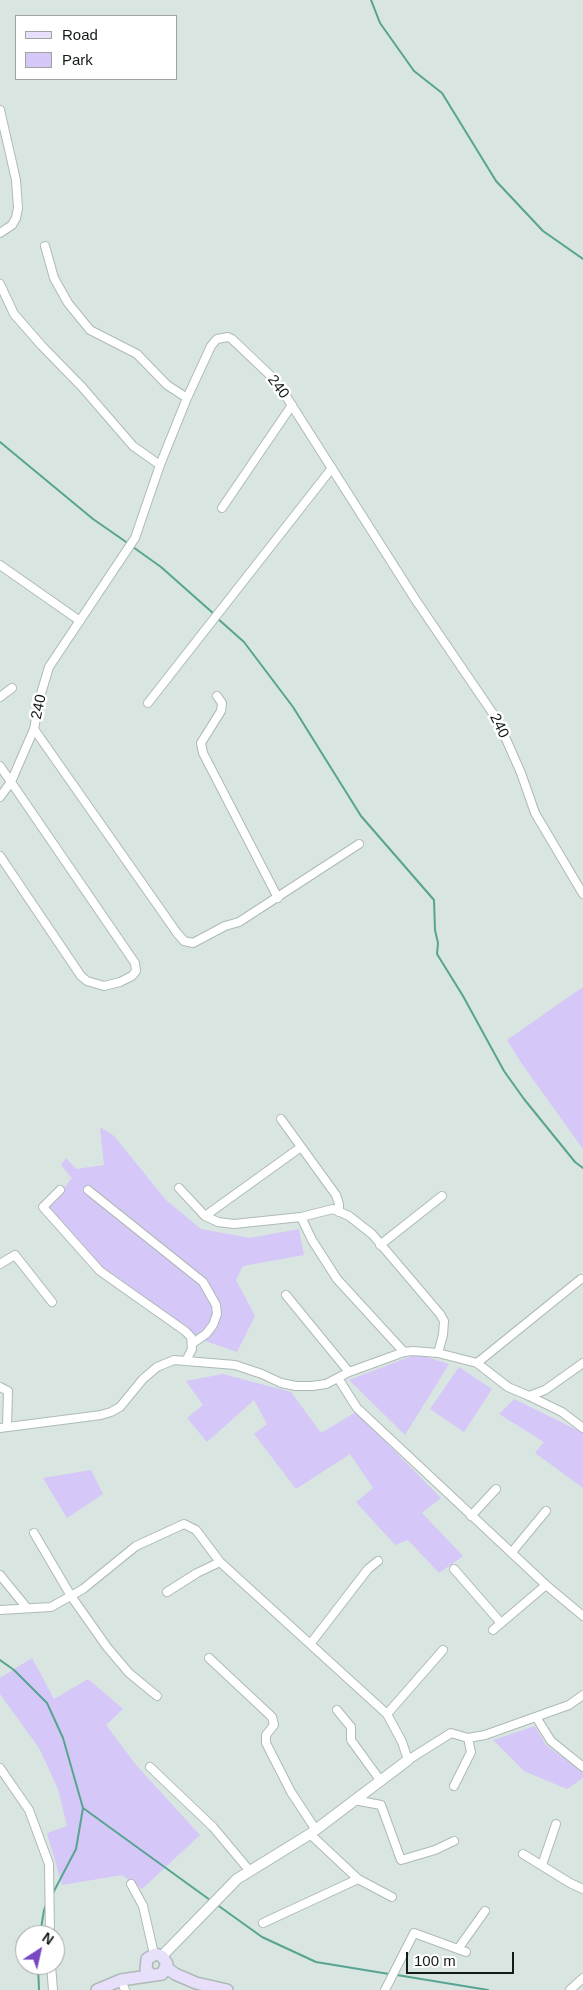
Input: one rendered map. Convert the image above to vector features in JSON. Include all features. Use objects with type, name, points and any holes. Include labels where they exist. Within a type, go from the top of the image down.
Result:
[{"type":"main road","points":[[97,1990],[123,1985],[159,1973],[166,1961],[154,1957]]},
{"type":"main road","points":[[154,1957],[146,1970],[227,1990]]},
{"type":"main road","points":[[123,1985],[154,1957]]},
{"type":"main road","points":[[159,1973],[196,1990]]},
{"type":"street","points":[[0,110],[16,180],[18,208],[12,225],[0,233]]},
{"type":"street","points":[[44,246],[54,278],[68,303],[90,330],[137,354],[167,385],[187,398]]},
{"type":"street","points":[[0,284],[14,314],[42,346],[82,387],[134,446],[160,465]]},
{"type":"street","name":"240","points":[[0,797],[11,782],[34,728],[40,697],[49,667],[135,538],[160,465],[187,398],[211,346],[218,339],[228,338],[232,339],[272,377],[292,405],[415,599],[498,721],[521,772],[535,813],[583,894]]},
{"type":"street","points":[[222,508],[292,405]]},
{"type":"street","points":[[148,704],[332,468]]},
{"type":"street","points":[[0,565],[80,621]]},
{"type":"street","points":[[0,697],[12,688]]},
{"type":"street","points":[[217,696],[222,702],[220,711],[201,743],[203,753],[278,898]]},
{"type":"street","points":[[34,728],[184,941],[194,943],[225,926],[239,922],[359,844]]},
{"type":"street","points":[[0,766],[135,963],[136,972],[120,982],[104,986],[87,981],[81,976],[0,856]]},
{"type":"street","points":[[281,1119],[336,1195],[339,1212]]},
{"type":"street","points":[[205,1216],[301,1147]]},
{"type":"street","points":[[179,1188],[205,1216],[218,1222],[234,1224],[301,1217],[333,1208],[349,1216],[372,1234],[440,1314],[444,1322],[438,1353]]},
{"type":"street","points":[[60,1190],[43,1207],[100,1271],[191,1337],[192,1348],[186,1361]]},
{"type":"street","points":[[88,1190],[203,1282],[216,1305],[217,1314],[214,1325],[193,1343]]},
{"type":"street","points":[[380,1244],[442,1196]]},
{"type":"street","points":[[301,1217],[312,1240],[337,1279],[404,1352]]},
{"type":"street","points":[[0,1264],[16,1255],[52,1302]]},
{"type":"street","points":[[477,1363],[581,1279]]},
{"type":"street","points":[[286,1295],[349,1372]]},
{"type":"street","points":[[0,1386],[8,1391],[4,1427],[101,1415],[111,1412],[120,1407],[143,1379],[157,1367],[174,1360],[236,1365],[281,1383],[296,1386],[312,1386],[338,1378],[349,1372],[404,1352],[414,1351],[438,1353],[477,1363],[508,1388],[562,1412],[583,1428]]},
{"type":"street","points":[[529,1396],[545,1390],[583,1362]]},
{"type":"street","points":[[338,1378],[356,1408],[546,1585],[583,1616]]},
{"type":"street","points":[[573,1421],[583,1417]]},
{"type":"street","points":[[471,1516],[496,1489]]},
{"type":"street","points":[[512,1552],[546,1511]]},
{"type":"street","points":[[0,1610],[51,1607],[83,1589],[136,1546],[184,1524],[196,1530],[220,1562],[387,1714],[402,1742],[408,1760]]},
{"type":"street","points":[[34,1533],[71,1596],[119,1662],[158,1696]]},
{"type":"street","points":[[311,1643],[368,1569],[378,1561]]},
{"type":"street","points":[[167,1592],[197,1573],[220,1562]]},
{"type":"street","points":[[454,1570],[501,1623]]},
{"type":"street","points":[[0,1575],[26,1608]]},
{"type":"street","points":[[492,1630],[546,1585]]},
{"type":"street","points":[[387,1714],[443,1650]]},
{"type":"street","points":[[209,1658],[272,1717],[274,1725],[266,1735],[266,1743],[290,1792],[313,1832],[358,1878],[392,1896]]},
{"type":"street","points":[[154,1957],[237,1879],[313,1832],[380,1780],[451,1733],[468,1738],[485,1735],[569,1705],[583,1695]]},
{"type":"street","points":[[337,1710],[351,1728],[351,1740],[380,1780]]},
{"type":"street","points":[[536,1717],[551,1741],[583,1767]]},
{"type":"street","points":[[454,1786],[471,1752],[468,1738]]},
{"type":"street","points":[[150,1767],[213,1828],[249,1870]]},
{"type":"street","points":[[0,1768],[28,1810],[49,1864],[50,1925]]},
{"type":"street","points":[[354,1800],[381,1805],[401,1860],[454,1842]]},
{"type":"street","points":[[542,1865],[556,1824]]},
{"type":"street","points":[[523,1854],[583,1890]]},
{"type":"street","points":[[263,1923],[358,1878]]},
{"type":"street","points":[[132,1884],[143,1906],[154,1957]]},
{"type":"street","points":[[458,1949],[485,1911]]},
{"type":"street","points":[[384,1990],[414,1933],[466,1952]]},
{"type":"street","points":[[52,1975],[53,1990]]},
{"type":"street","points":[[570,1990],[583,1978]]},
{"type":"green space","points":[[583,987],[583,1149],[507,1040]]},
{"type":"green space","points":[[100,1127],[114,1136],[166,1200],[201,1229],[250,1238],[299,1229],[304,1255],[243,1266],[236,1280],[255,1316],[237,1352],[197,1338],[95,1266],[47,1210],[72,1178],[61,1165],[66,1158],[76,1169],[104,1165]]},
{"type":"green space","points":[[417,1354],[449,1364],[405,1435],[349,1380]]},
{"type":"green space","points":[[459,1367],[492,1389],[464,1432],[430,1409]]},
{"type":"green space","points":[[223,1374],[291,1392],[321,1433],[356,1412],[441,1498],[422,1513],[463,1556],[439,1573],[408,1540],[395,1545],[356,1502],[373,1488],[350,1454],[296,1489],[254,1434],[267,1424],[254,1400],[207,1442],[187,1418],[203,1405],[186,1381]]},
{"type":"green space","points":[[514,1399],[583,1433],[583,1488],[535,1453],[544,1442],[499,1414]]},
{"type":"green space","points":[[91,1470],[103,1494],[67,1518],[43,1478]]},
{"type":"green space","points":[[32,1658],[54,1699],[88,1679],[123,1709],[106,1725],[136,1765],[200,1835],[142,1889],[122,1875],[62,1885],[47,1833],[67,1826],[58,1789],[39,1748],[0,1694],[0,1678]]},
{"type":"green space","points":[[535,1726],[546,1745],[583,1773],[583,1778],[567,1789],[524,1771],[493,1740]]},
{"type":"waterway","points":[[371,0],[380,23],[414,71],[442,93],[496,181],[543,231],[583,259]]},
{"type":"waterway","points":[[0,442],[93,519],[129,544]]},
{"type":"waterway","points":[[133,547],[161,567],[214,614]]},
{"type":"waterway","points":[[217,618],[244,642],[293,707],[361,816],[434,900],[435,930],[438,943],[437,954],[463,996],[504,1071],[575,1162],[583,1168]]},
{"type":"waterway","points":[[0,1660],[14,1670],[47,1703],[63,1738],[83,1808],[76,1849],[53,1893]]},
{"type":"waterway","points":[[83,1808],[210,1900]]},
{"type":"waterway","points":[[42,1925],[47,1903]]},
{"type":"waterway","points":[[216,1904],[262,1937],[316,1962],[389,1974]]},
{"type":"waterway","points":[[38,1975],[39,1990]]},
{"type":"waterway","points":[[397,1975],[488,1990]]}]
